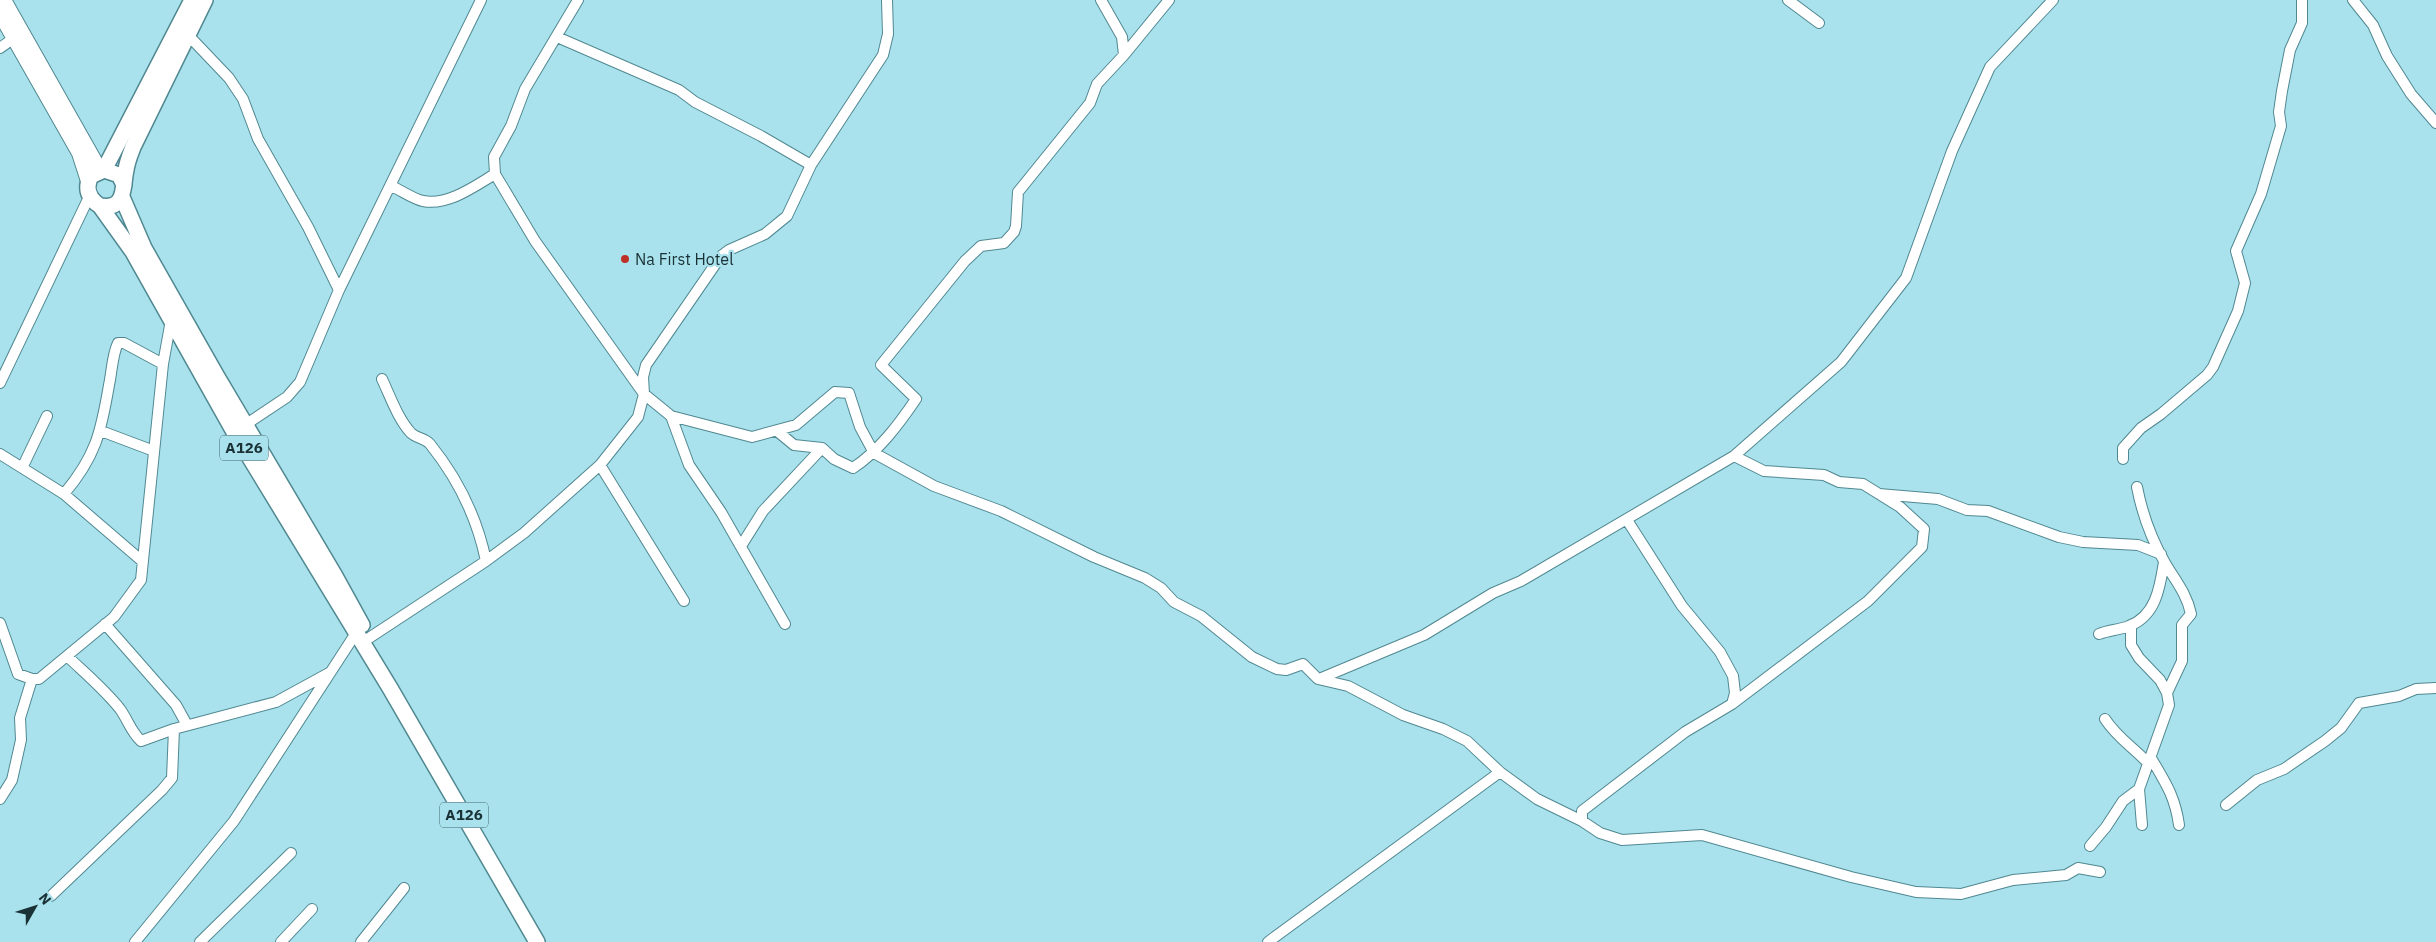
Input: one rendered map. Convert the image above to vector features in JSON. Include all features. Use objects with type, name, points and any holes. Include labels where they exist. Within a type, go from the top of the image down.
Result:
[{"type":"highway","points":[[192,0],[102,170],[88,181],[87,189],[95,202],[113,205],[123,191],[126,170],[135,142],[206,0]]},
{"type":"highway","name":"A126","points":[[102,170],[119,175],[144,248],[245,425],[336,576],[363,635]]},
{"type":"highway","name":"A126","points":[[95,202],[133,252],[238,438],[383,665],[390,688],[537,942]]},
{"type":"main road","points":[[4,0],[102,170]]},
{"type":"main road","points":[[0,14],[79,153],[88,181]]},
{"type":"street","points":[[245,425],[287,397],[300,382],[339,290],[480,0]]},
{"type":"street","points":[[578,0],[525,89],[511,126],[494,157],[495,174],[535,241],[644,394],[671,416],[752,437],[796,425],[835,392],[849,393],[860,428],[874,453],[934,486],[1001,511],[1094,557],[1145,578],[1161,588],[1174,602],[1201,616],[1252,657],[1277,669],[1286,670],[1302,664],[1318,679],[1348,686],[1403,715],[1443,729],[1467,741],[1500,772],[1537,799],[1582,821],[1600,833],[1622,840],[1702,834],[1851,878],[1916,892],[1961,894],[2004,881],[2066,876],[2078,868],[2100,872]]},
{"type":"street","points":[[136,940],[234,821],[330,672],[363,635],[486,561],[524,532],[600,465],[638,417],[644,394],[643,377],[646,365],[715,264],[729,250],[765,234],[787,216],[811,166],[883,55],[888,34],[887,0]]},
{"type":"street","points":[[1101,0],[1122,37],[1124,55]]},
{"type":"street","points":[[777,431],[794,445],[822,448],[834,459],[854,468],[874,453],[916,399],[880,365],[965,260],[981,246],[1004,243],[1014,232],[1018,192],[1090,103],[1097,84],[1124,55],[1169,0]]},
{"type":"street","points":[[1788,0],[1819,23]]},
{"type":"street","points":[[1318,679],[1424,634],[1486,597],[1521,582],[1734,456],[1841,362],[1906,278],[1952,152],[1990,67],[2053,0]]},
{"type":"street","points":[[2123,459],[2123,448],[2141,428],[2161,414],[2211,369],[2238,311],[2245,282],[2236,251],[2260,194],[2281,126],[2279,112],[2282,91],[2290,50],[2302,23],[2302,0]]},
{"type":"street","points":[[2353,0],[2373,25],[2387,56],[2407,88],[2436,123]]},
{"type":"street","points":[[188,35],[229,78],[243,99],[258,139],[308,227],[339,290]]},
{"type":"street","points":[[557,37],[679,90],[695,102],[761,136],[811,166]]},
{"type":"street","points":[[0,48],[14,38]]},
{"type":"street","points":[[391,186],[423,201],[441,200],[461,194],[495,174]]},
{"type":"street","points":[[0,383],[95,202]]},
{"type":"street","points":[[0,627],[18,674],[32,679],[40,679],[114,617],[135,591],[141,580],[163,364],[171,320]]},
{"type":"street","points":[[64,494],[92,456],[101,431],[118,344],[124,342],[163,364]]},
{"type":"street","points":[[382,379],[406,426],[413,435],[428,442],[453,473],[474,514],[486,561]]},
{"type":"street","points":[[23,466],[47,416]]},
{"type":"street","points":[[671,416],[689,465],[741,546],[785,624]]},
{"type":"street","points":[[101,431],[154,451]]},
{"type":"street","points":[[741,546],[763,511],[822,448]]},
{"type":"street","points":[[0,454],[23,466],[64,494],[142,561]]},
{"type":"street","points":[[1582,821],[1582,811],[1604,793],[1685,732],[1732,704],[1858,610],[1922,547],[1924,529],[1900,507],[1863,484],[1839,482],[1824,474],[1764,471],[1734,456]]},
{"type":"street","points":[[600,465],[684,601]]},
{"type":"street","points":[[2137,487],[2142,509],[2162,558],[2182,588],[2191,614],[2182,625],[2182,661],[2168,693]]},
{"type":"street","points":[[1879,494],[1938,499],[1967,510],[1988,511],[2059,537],[2083,542],[2138,545],[2162,558]]},
{"type":"street","points":[[1627,520],[1682,606],[1720,652],[1733,676],[1735,693],[1732,704]]},
{"type":"street","points":[[2099,634],[2131,625],[2147,615],[2155,602],[2162,558]]},
{"type":"street","points":[[105,624],[176,705],[187,725]]},
{"type":"street","points":[[2131,625],[2131,645],[2160,680],[2168,693],[2169,705],[2139,789],[2142,825]]},
{"type":"street","points":[[68,657],[110,697],[122,712],[133,734],[141,742],[174,728],[276,702],[330,672]]},
{"type":"street","points":[[0,799],[12,780],[21,740],[20,718],[32,679]]},
{"type":"street","points":[[2226,806],[2257,780],[2284,769],[2325,741],[2341,728],[2359,703],[2399,696],[2416,690],[2436,688]]},
{"type":"street","points":[[2105,719],[2117,735],[2144,760],[2151,758]]},
{"type":"street","points":[[51,896],[162,790],[172,778],[174,728]]},
{"type":"street","points":[[2151,758],[2171,791],[2177,807],[2179,825]]},
{"type":"street","points":[[1268,942],[1500,772]]},
{"type":"street","points":[[2090,846],[2106,828],[2122,801],[2139,789]]},
{"type":"street","points":[[200,942],[291,853]]},
{"type":"street","points":[[361,942],[404,888]]},
{"type":"street","points":[[281,942],[312,909]]},
{"type":"street","points":[[136,940],[149,942]]},
{"type":"place","name":"Na First Hotel","points":[[625,259]]}]
